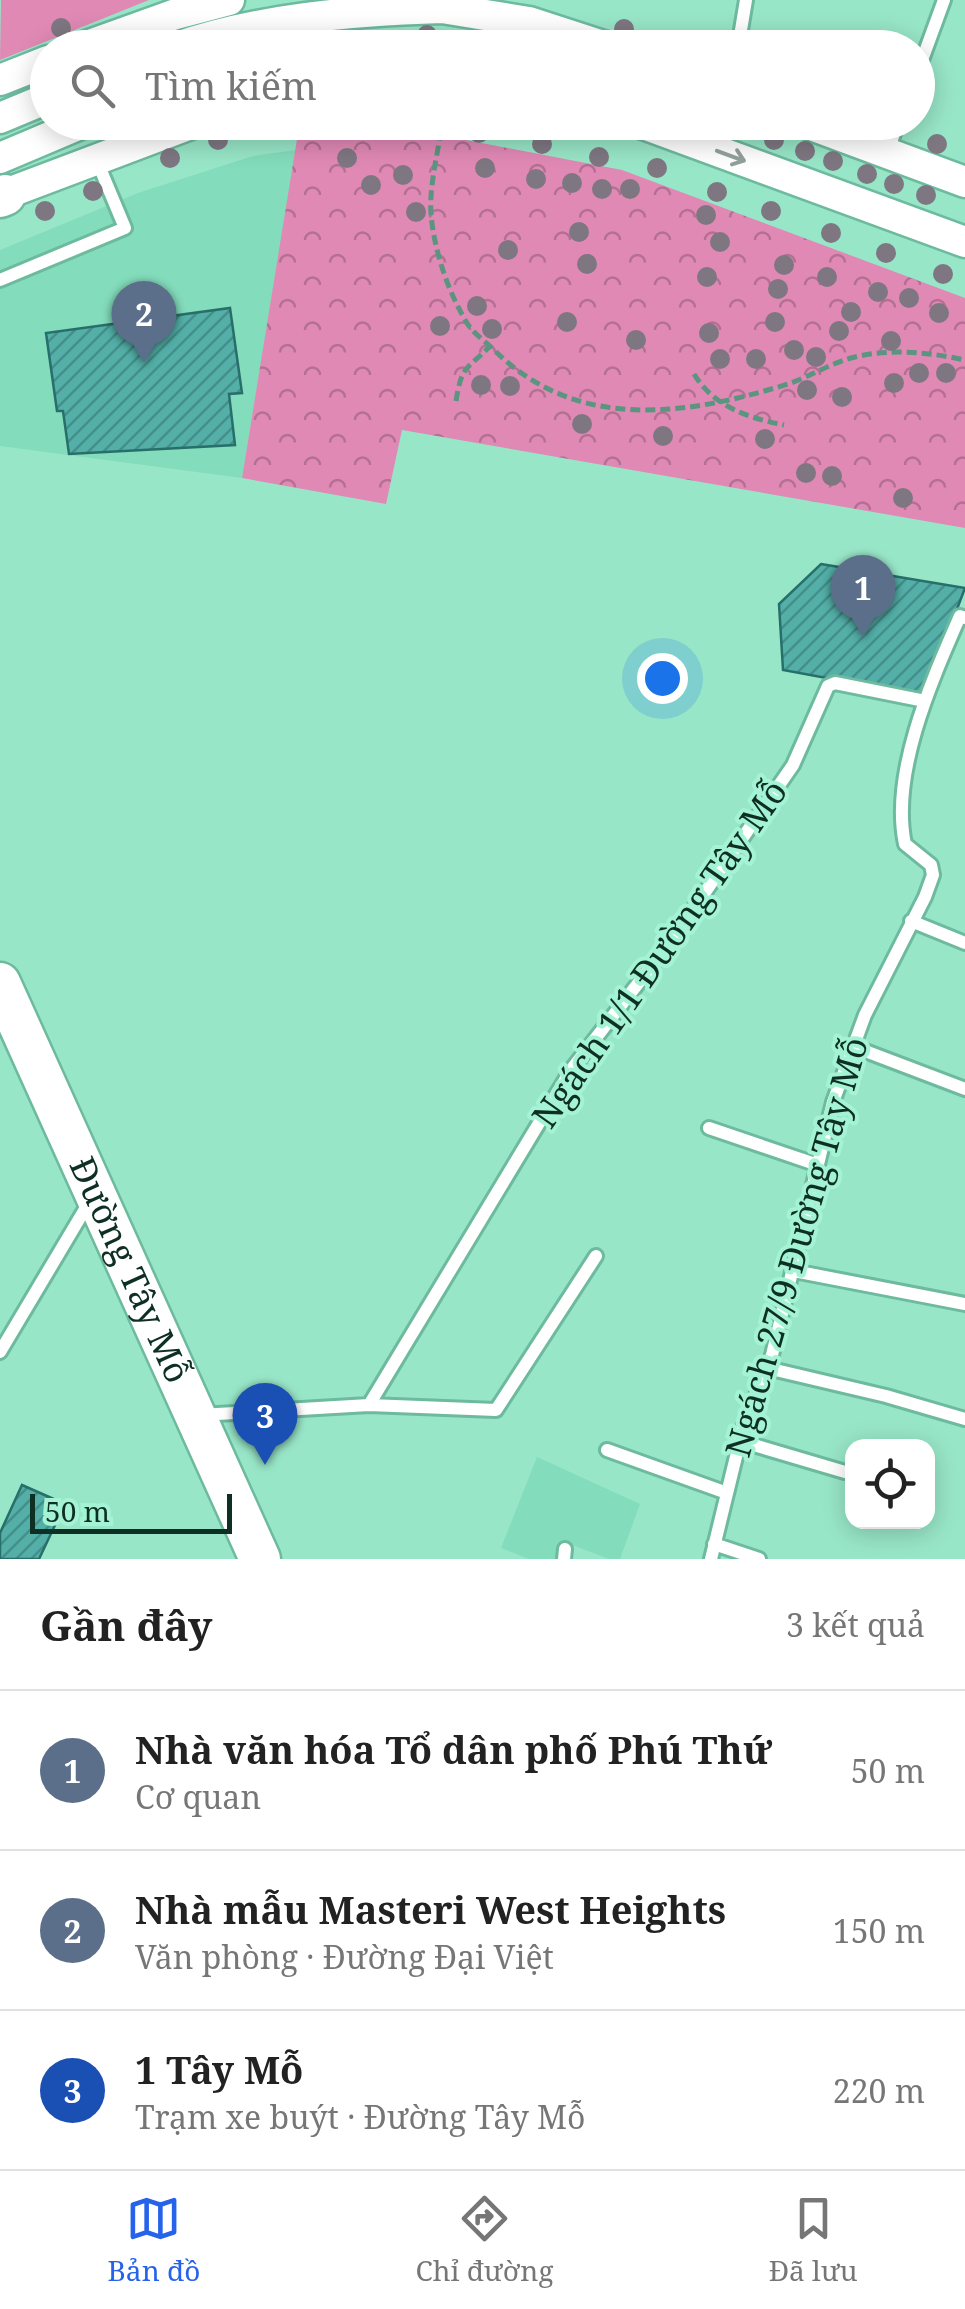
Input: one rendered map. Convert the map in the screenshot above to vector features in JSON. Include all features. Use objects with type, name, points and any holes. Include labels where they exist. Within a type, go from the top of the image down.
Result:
[{"type":"main road","name":"Đường Tây Mỗ","points":[[0,983],[260,1559]]},
{"type":"street","points":[[131,30],[229,0]]},
{"type":"street","points":[[240,30],[430,4],[555,30]]},
{"type":"street","points":[[0,80],[30,68]]},
{"type":"street","points":[[0,118],[30,106]]},
{"type":"street","points":[[1,187],[62,140]]},
{"type":"street","points":[[1,187],[147,140]]},
{"type":"street","points":[[685,140],[965,242]]},
{"type":"street","points":[[852,140],[965,182]]},
{"type":"lane","points":[[741,30],[746,0]]},
{"type":"lane","points":[[933,30],[944,0]]},
{"type":"lane","points":[[887,153],[892,140]]},
{"type":"lane","points":[[0,280],[124,228],[96,159]]},
{"type":"lane","name":"Ngách 27/9 Đường Tây Mỗ","points":[[712,1552],[740,1441],[767,1368],[794,1272],[833,1102],[852,1046],[932,875],[930,865],[909,848],[904,838],[904,800],[915,728],[963,613]]},
{"type":"lane","name":"Ngách 1/1 Đường Tây Mỗ","points":[[370,1405],[571,1070],[674,937],[794,765],[828,686],[835,683],[884,691],[924,702]]},
{"type":"lane","points":[[912,921],[965,943]]},
{"type":"lane","points":[[852,1046],[965,1088]]},
{"type":"lane","points":[[709,1128],[818,1164]]},
{"type":"lane","points":[[0,1352],[95,1193]]},
{"type":"lane","points":[[197,1416],[370,1405],[496,1410],[596,1256]]},
{"type":"lane","points":[[794,1272],[965,1304]]},
{"type":"lane","points":[[767,1368],[965,1419]]},
{"type":"lane","points":[[740,1441],[844,1472]]},
{"type":"lane","points":[[607,1450],[727,1492]]},
{"type":"lane","points":[[712,1552],[759,1559]]},
{"type":"path","points":[[440,140],[430,213],[441,264],[468,324],[506,362],[580,404],[659,410],[720,403],[793,382],[851,358],[894,352],[965,360]]},
{"type":"path","points":[[456,402],[460,376],[466,366],[490,346]]},
{"type":"path","points":[[694,374],[704,390],[720,403],[784,426]]},
{"type":"shaded area","points":[[296,150],[242,478],[0,446],[0,250],[138,193],[253,156]]},
{"type":"shaded area","points":[[537,1457],[640,1504],[620,1559],[609,1559],[562,1541],[555,1559],[529,1559],[501,1548]]},
{"type":"green space","points":[[1,0],[149,0],[74,30],[30,30],[30,48],[0,60]]},
{"type":"green space","points":[[297,140],[466,140],[622,170],[965,298],[965,528],[402,430],[386,504],[242,478]]},
{"type":"building","points":[[230,308],[242,393],[229,394],[235,445],[69,454],[63,411],[57,411],[46,333]]},
{"type":"building","points":[[821,564],[965,588],[924,696],[783,670],[779,604]]},
{"type":"building","points":[[22,1485],[65,1504],[39,1559],[0,1559],[0,1533]]},
{"type":"place","name":"Nhà mẫu Masteri West Heights","points":[[144,363]]},
{"type":"place","name":"Nhà văn hóa Tổ dân phố Phú Thứ","points":[[863,637]]},
{"type":"place","name":"1 Tây Mỗ","points":[[265,1465]]}]
